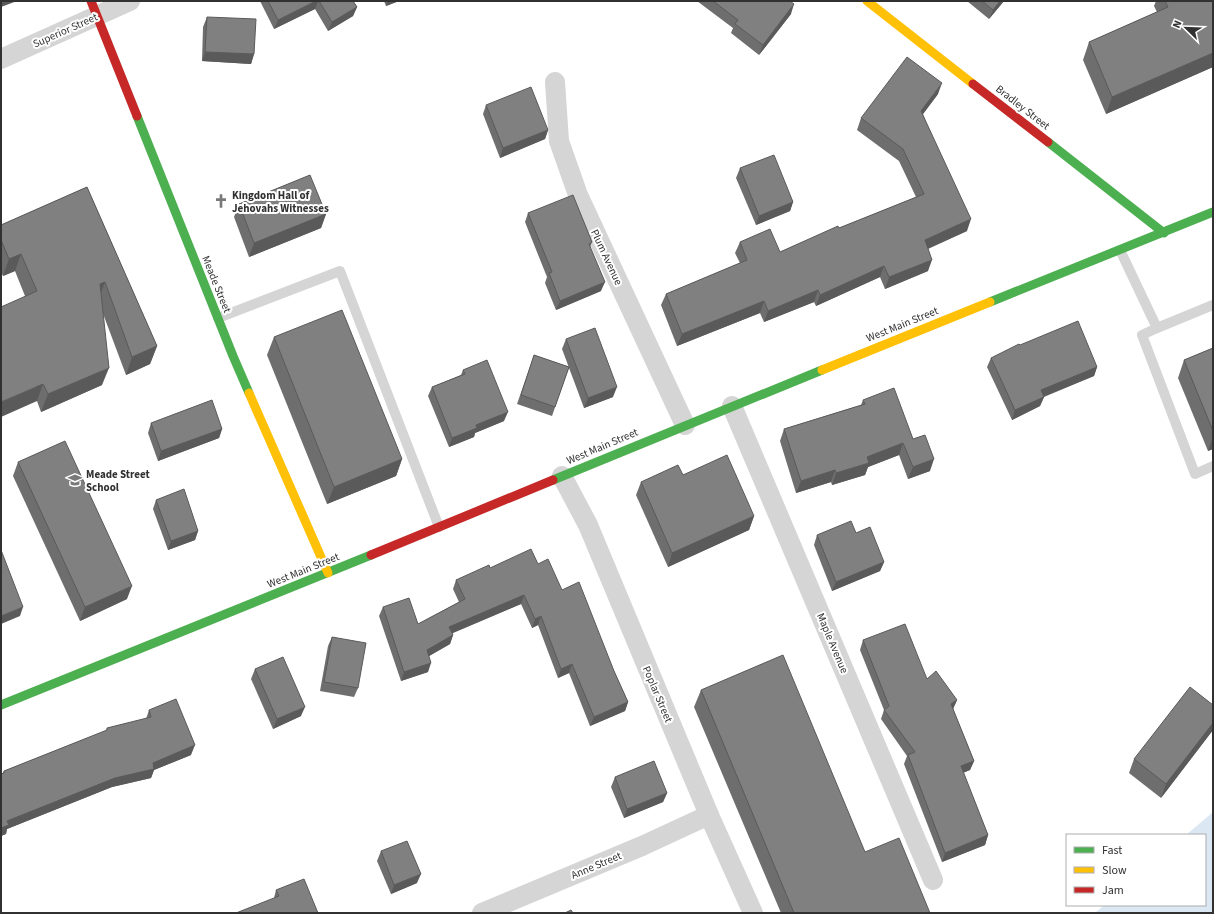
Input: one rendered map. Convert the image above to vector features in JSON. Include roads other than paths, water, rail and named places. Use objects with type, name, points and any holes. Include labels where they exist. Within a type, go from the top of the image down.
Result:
[{"type":"main road","name":"Bradley Street","points":[[867,1],[1164,233]]},
{"type":"main road","name":"Meade Street","points":[[94,8],[233,356],[328,573]]},
{"type":"main road","name":"West Main Street","points":[[1,705],[328,573],[685,425],[1213,212]]},
{"type":"street","name":"Superior Street","points":[[1,59],[94,8],[130,1]]},
{"type":"street","name":"Plum Avenue","points":[[555,82],[559,141],[578,195],[685,425]]},
{"type":"street","name":"Maple Avenue","points":[[732,406],[933,880]]},
{"type":"street","name":"Poplar Street","points":[[562,476],[588,525],[709,815],[753,913]]},
{"type":"street","name":"Anne Street","points":[[482,913],[642,846],[709,815]]},
{"type":"lane","points":[[1120,250],[1157,328]]},
{"type":"lane","points":[[218,318],[340,271],[439,527]]},
{"type":"lane","points":[[1213,305],[1142,335],[1195,474],[1213,466]]},
{"type":"place","name":"Kingdom Hall of Jehovahs Witnesses","points":[[221,201]]},
{"type":"place","name":"Meade Street School","points":[[75,480]]}]
